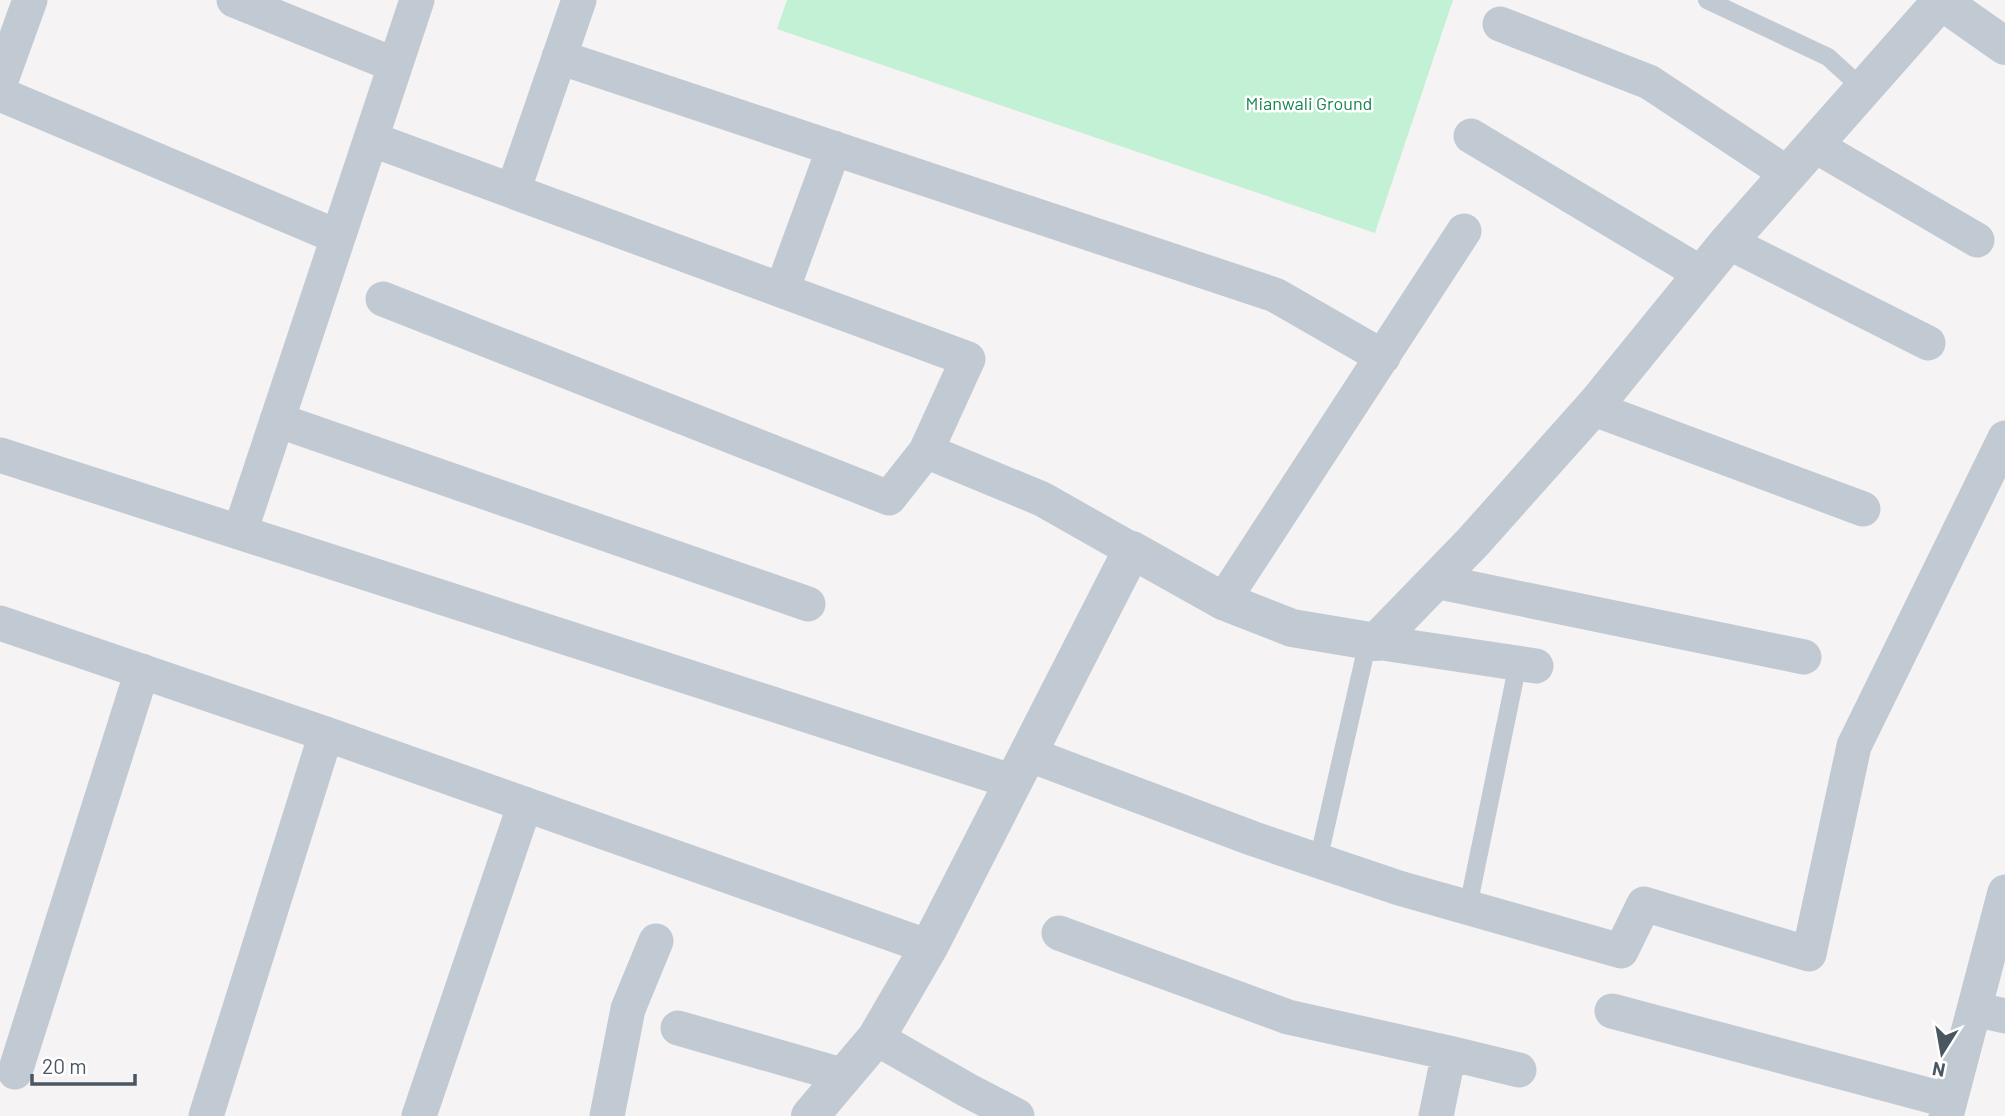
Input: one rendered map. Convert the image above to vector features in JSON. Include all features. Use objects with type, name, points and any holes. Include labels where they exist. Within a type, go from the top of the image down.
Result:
[{"type":"street","points":[[0,83],[30,0]]},
{"type":"street","points":[[234,0],[395,65]]},
{"type":"street","points":[[240,532],[417,0]]},
{"type":"street","points":[[513,191],[579,0]]},
{"type":"street","points":[[1372,641],[1473,542],[1592,408],[1728,242],[1942,1],[2005,46]]},
{"type":"street","points":[[1500,24],[1649,82],[1788,174]]},
{"type":"street","points":[[559,57],[1275,295],[1383,357]]},
{"type":"street","points":[[0,94],[338,237]]},
{"type":"street","points":[[1471,136],[1702,274]]},
{"type":"street","points":[[371,139],[968,359],[926,451],[890,498],[383,299]]},
{"type":"street","points":[[1814,145],[1977,240]]},
{"type":"street","points":[[782,289],[834,148]]},
{"type":"street","points":[[1223,601],[1464,232]]},
{"type":"street","points":[[1728,242],[1928,343]]},
{"type":"street","points":[[1592,408],[1863,509]]},
{"type":"street","points":[[277,420],[808,604]]},
{"type":"street","points":[[0,455],[240,532],[1021,768],[1399,888],[1621,951],[1644,904],[1809,954],[1854,746],[2005,438]]},
{"type":"street","points":[[926,451],[1042,499],[1223,601],[1292,628],[1527,665]]},
{"type":"street","points":[[810,1116],[876,1038],[929,947],[1132,550]]},
{"type":"street","points":[[1435,581],[1804,657]]},
{"type":"street","points":[[0,623],[326,734],[929,947]]},
{"type":"street","points":[[15,1072],[142,671]]},
{"type":"street","points":[[206,1116],[326,734]]},
{"type":"street","points":[[419,1116],[525,804]]},
{"type":"street","points":[[1612,1011],[1948,1108],[1990,1013],[2005,892]]},
{"type":"street","points":[[1059,933],[1288,1017],[1520,1070]]},
{"type":"street","points":[[607,1116],[628,1009],[656,941]]},
{"type":"street","points":[[678,1028],[845,1076]]},
{"type":"street","points":[[876,1038],[1017,1116]]},
{"type":"street","points":[[1436,1116],[1449,1053]]},
{"type":"lane","points":[[1707,0],[1828,57],[1863,89]]},
{"type":"lane","points":[[1318,861],[1372,641]]},
{"type":"lane","points":[[1468,907],[1527,665]]},
{"type":"green space","name":"Mianwali Ground","points":[[787,0],[1453,0],[1375,233],[777,29]]}]
